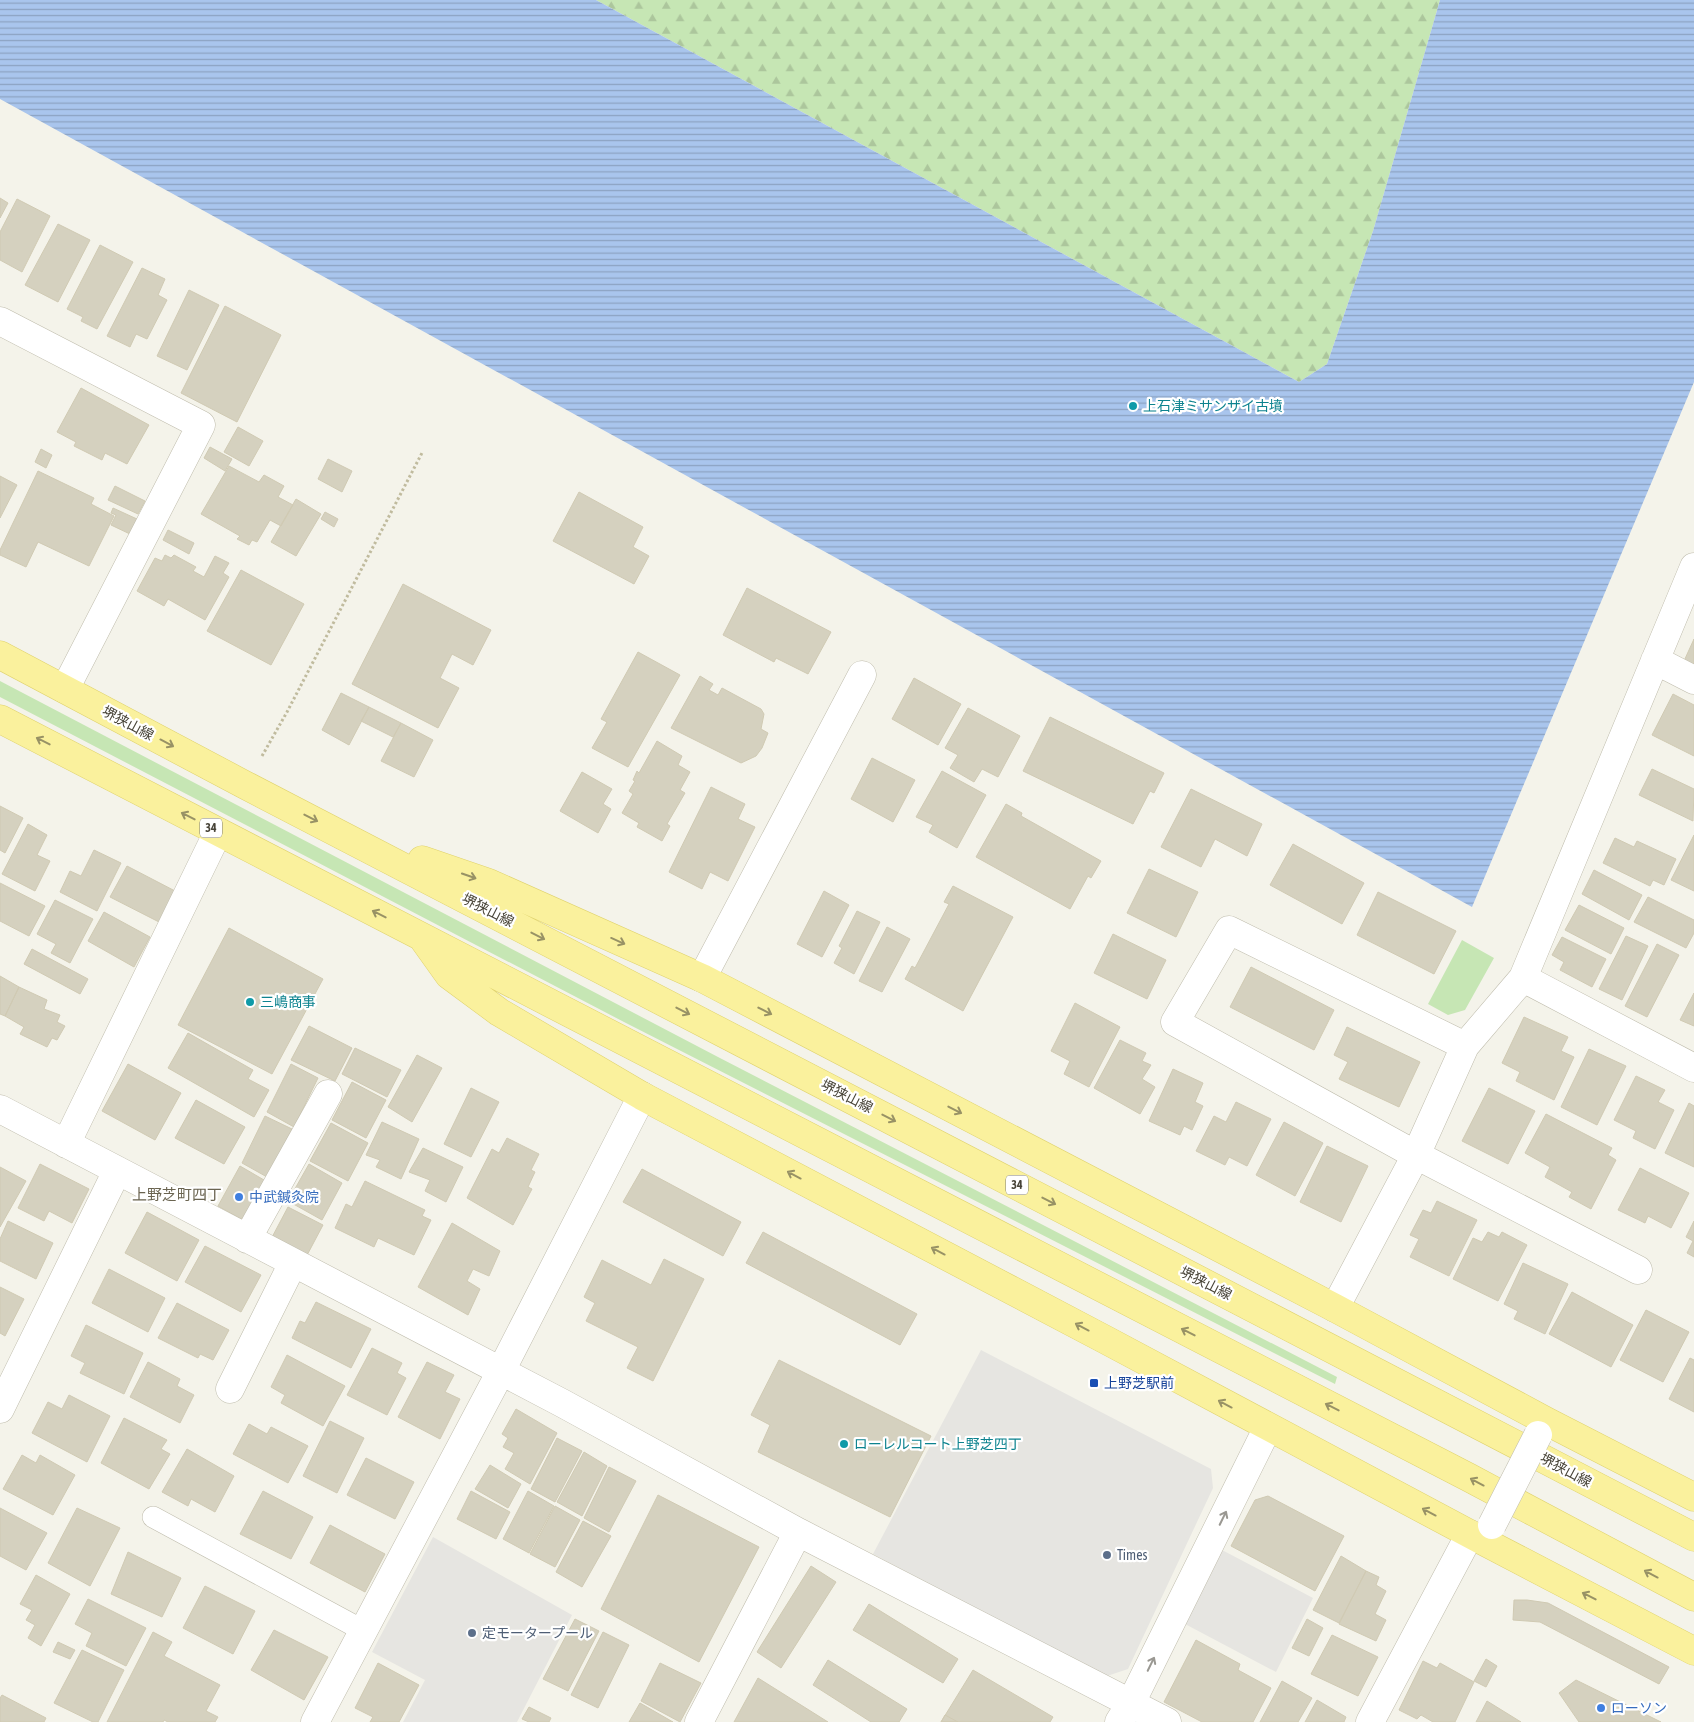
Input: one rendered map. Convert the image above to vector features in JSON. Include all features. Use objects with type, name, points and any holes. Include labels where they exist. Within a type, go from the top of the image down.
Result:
[{"type":"main road","name":"堺狭山線","points":[[0,655],[246,785],[1694,1538]]},
{"type":"main road","name":"34","points":[[0,719],[1459,1472],[1694,1597]]},
{"type":"main road","points":[[340,833],[489,883],[702,978],[1335,1308],[1542,1428],[1694,1497]]},
{"type":"main road","points":[[422,937],[449,975],[499,1012],[642,1096],[1268,1427],[1482,1534],[1694,1651]]},
{"type":"street","points":[[0,321],[202,425],[65,690]]},
{"type":"street","points":[[1335,1308],[1416,1155],[1465,1046],[1523,978],[1694,567]]},
{"type":"street","points":[[1655,660],[1694,680]]},
{"type":"street","points":[[702,978],[862,675]]},
{"type":"street","points":[[66,1144],[218,832]]},
{"type":"street","points":[[1465,1046],[1229,930],[1175,1022],[1416,1155],[1638,1270]]},
{"type":"street","points":[[1523,978],[1694,1068]]},
{"type":"street","points":[[247,1239],[328,1094]]},
{"type":"street","points":[[316,1722],[501,1371],[642,1096]]},
{"type":"street","points":[[0,1109],[501,1371],[1125,1712],[1167,1722]]},
{"type":"street","points":[[0,1409],[117,1171]]},
{"type":"street","points":[[230,1389],[293,1263]]},
{"type":"street","points":[[1125,1712],[1268,1427]]},
{"type":"street","points":[[1370,1722],[1482,1534],[1542,1428]]},
{"type":"street","points":[[699,1722],[798,1532]]},
{"type":"lane","points":[[153,1517],[364,1631]]},
{"type":"path","points":[[246,785],[287,712],[423,451]]},
{"type":"green space","points":[[596,0],[1440,0],[1373,231],[1327,364],[1299,382]]},
{"type":"green space","points":[[0,681],[718,1057],[1337,1377],[1335,1384],[624,1022],[0,697]]},
{"type":"green space","points":[[1462,940],[1494,958],[1465,1010],[1448,1015],[1428,1004]]},
{"type":"shaded area","points":[[981,1350],[1211,1469],[1213,1488],[1128,1669],[1107,1676],[1000,1622],[873,1554]]},
{"type":"shaded area","name":"定モータープール","points":[[433,1537],[572,1615],[517,1722],[403,1722],[425,1680],[372,1652]]},
{"type":"shaded area","points":[[1222,1550],[1313,1598],[1276,1672],[1185,1624]]},
{"type":"water","points":[[0,0],[596,0],[1299,382],[1327,364],[1373,231],[1440,0],[1694,0],[1694,382],[1472,907],[0,99]]},
{"type":"building","points":[[0,198],[8,203],[0,218]]},
{"type":"building","points":[[17,199],[50,216],[22,272],[0,260],[0,232]]},
{"type":"building","points":[[58,224],[90,240],[58,302],[25,285]]},
{"type":"building","points":[[100,245],[133,262],[97,329],[81,321],[83,317],[67,309]]},
{"type":"building","points":[[142,268],[165,279],[158,295],[167,300],[147,339],[136,334],[130,347],[107,336]]},
{"type":"building","points":[[189,290],[219,305],[187,370],[157,356]]},
{"type":"building","points":[[225,306],[281,335],[237,422],[181,393]]},
{"type":"building","points":[[81,388],[149,425],[127,464],[105,453],[102,460],[74,446],[76,442],[57,432]]},
{"type":"building","points":[[238,427],[263,441],[249,466],[224,452]]},
{"type":"building","points":[[210,447],[232,459],[225,471],[204,458]]},
{"type":"building","points":[[41,449],[52,455],[46,468],[35,462]]},
{"type":"building","points":[[328,459],[352,471],[342,492],[318,479]]},
{"type":"building","points":[[229,466],[259,482],[264,475],[284,486],[278,497],[293,505],[281,526],[270,520],[257,542],[252,540],[249,545],[237,539],[240,536],[201,514]]},
{"type":"building","points":[[38,471],[94,498],[91,504],[114,516],[89,566],[38,542],[26,567],[0,555],[0,550]]},
{"type":"building","points":[[0,476],[17,485],[0,518]]},
{"type":"building","points":[[115,486],[145,501],[138,514],[108,500]]},
{"type":"building","points":[[579,492],[643,527],[633,547],[649,556],[634,584],[553,541]]},
{"type":"building","points":[[296,499],[321,514],[296,556],[271,542]]},
{"type":"building","points":[[113,508],[137,519],[130,534],[111,525],[116,515],[111,513]]},
{"type":"building","points":[[325,512],[338,519],[334,527],[321,519]]},
{"type":"building","points":[[168,530],[194,543],[189,554],[163,540]]},
{"type":"building","points":[[165,555],[171,558],[174,555],[196,567],[193,571],[204,577],[215,556],[229,563],[223,573],[229,577],[205,620],[168,599],[164,606],[137,591],[155,558],[162,561]]},
{"type":"building","points":[[241,570],[304,604],[271,665],[207,631]]},
{"type":"building","points":[[403,584],[491,630],[473,665],[452,654],[440,678],[459,688],[438,728],[352,684]]},
{"type":"building","points":[[747,588],[831,632],[808,674],[776,658],[774,662],[723,635]]},
{"type":"building","points":[[1694,639],[1694,666],[1684,661]]},
{"type":"building","points":[[638,652],[680,675],[628,767],[592,748],[607,722],[601,719]]},
{"type":"building","points":[[700,676],[713,684],[709,690],[718,695],[722,688],[761,709],[764,714],[761,729],[768,733],[762,748],[756,756],[741,763],[671,728]]},
{"type":"building","points":[[914,678],[961,704],[938,745],[892,719]]},
{"type":"building","points":[[341,693],[369,707],[349,745],[322,730]]},
{"type":"building","points":[[1673,694],[1694,705],[1694,756],[1652,735]]},
{"type":"building","points":[[369,707],[401,723],[393,737],[361,721]]},
{"type":"building","points":[[968,708],[1020,736],[998,777],[982,769],[974,782],[950,768],[958,755],[945,748]]},
{"type":"building","points":[[1050,717],[1164,773],[1154,793],[1150,791],[1133,824],[1023,771]]},
{"type":"building","points":[[401,723],[433,740],[414,777],[381,761]]},
{"type":"building","points":[[657,741],[682,756],[678,765],[690,772],[680,790],[685,793],[667,824],[670,826],[662,841],[637,827],[639,823],[622,813],[633,794],[629,791],[635,781],[633,780],[637,771],[639,773]]},
{"type":"building","points":[[872,758],[915,780],[893,822],[851,799]]},
{"type":"building","points":[[1652,769],[1694,789],[1693,821],[1639,795]]},
{"type":"building","points":[[942,771],[986,795],[957,848],[929,832],[933,825],[916,817]]},
{"type":"building","points":[[582,772],[612,789],[603,804],[611,809],[598,833],[560,811]]},
{"type":"building","points":[[711,787],[745,804],[738,819],[755,827],[728,881],[710,872],[702,889],[669,872]]},
{"type":"building","points":[[1191,789],[1262,824],[1247,856],[1215,839],[1201,867],[1161,847]]},
{"type":"building","points":[[1006,804],[1022,813],[1021,816],[1101,861],[1091,878],[1088,876],[1070,909],[976,857]]},
{"type":"building","points":[[0,806],[23,818],[5,853],[0,850]]},
{"type":"building","points":[[28,824],[47,835],[37,855],[50,861],[35,891],[2,874]]},
{"type":"building","points":[[1694,835],[1694,891],[1671,880]]},
{"type":"building","points":[[1615,838],[1634,847],[1637,841],[1676,859],[1664,885],[1653,880],[1650,886],[1603,863]]},
{"type":"building","points":[[1293,844],[1364,883],[1342,924],[1270,885]]},
{"type":"building","points":[[94,850],[121,863],[97,911],[60,892],[70,871],[81,876]]},
{"type":"building","points":[[127,866],[177,892],[161,923],[110,897]]},
{"type":"building","points":[[1149,869],[1198,892],[1176,937],[1127,913]]},
{"type":"building","points":[[1594,870],[1642,895],[1629,920],[1582,894]]},
{"type":"building","points":[[0,883],[45,906],[29,936],[0,921]]},
{"type":"building","points":[[953,886],[1013,917],[963,1011],[905,979],[912,966],[915,968],[949,904],[944,902]]},
{"type":"building","points":[[824,891],[849,905],[822,957],[797,944]]},
{"type":"building","points":[[1378,892],[1456,931],[1434,974],[1357,935]]},
{"type":"building","points":[[1648,897],[1694,920],[1694,933],[1686,948],[1634,922]]},
{"type":"building","points":[[55,900],[93,919],[70,963],[51,953],[56,944],[37,934]]},
{"type":"building","points":[[1579,905],[1624,928],[1611,954],[1565,930]]},
{"type":"building","points":[[857,911],[880,922],[854,974],[834,963],[842,948],[839,946]]},
{"type":"building","points":[[104,912],[150,937],[134,967],[88,941]]},
{"type":"building","points":[[887,927],[910,939],[882,992],[859,981]]},
{"type":"building","name":"三嶋商事","points":[[229,928],[323,979],[272,1074],[178,1025]]},
{"type":"building","points":[[1113,934],[1166,960],[1147,999],[1094,973]]},
{"type":"building","points":[[1626,936],[1648,946],[1622,1000],[1599,989]]},
{"type":"building","points":[[1562,937],[1606,959],[1592,987],[1560,970],[1564,962],[1552,955]]},
{"type":"building","points":[[1657,944],[1679,955],[1647,1017],[1625,1006]]},
{"type":"building","points":[[32,949],[88,979],[80,994],[24,964]]},
{"type":"building","points":[[1251,967],[1334,1010],[1314,1050],[1230,1007]]},
{"type":"building","points":[[0,976],[19,987],[5,1016],[0,1014]]},
{"type":"building","points":[[19,987],[47,1000],[44,1009],[60,1015],[57,1022],[65,1026],[57,1040],[52,1038],[47,1047],[20,1034],[24,1027],[5,1016]]},
{"type":"building","points":[[1694,993],[1694,1026],[1680,1020]]},
{"type":"building","points":[[1075,1003],[1120,1027],[1089,1087],[1064,1074],[1070,1061],[1051,1051]]},
{"type":"building","points":[[1524,1017],[1568,1037],[1561,1051],[1574,1057],[1554,1100],[1516,1081],[1520,1072],[1502,1063]]},
{"type":"building","points":[[309,1026],[352,1048],[335,1081],[291,1060]]},
{"type":"building","points":[[1347,1027],[1420,1062],[1399,1107],[1339,1079],[1348,1062],[1334,1055]]},
{"type":"building","points":[[188,1033],[253,1070],[248,1079],[269,1090],[254,1117],[168,1068]]},
{"type":"building","points":[[1120,1040],[1146,1053],[1142,1061],[1151,1065],[1142,1079],[1155,1087],[1140,1114],[1094,1088]]},
{"type":"building","points":[[355,1048],[401,1070],[387,1097],[342,1074]]},
{"type":"building","points":[[1589,1049],[1626,1066],[1597,1125],[1561,1107]]},
{"type":"building","points":[[417,1055],[442,1068],[412,1122],[388,1107]]},
{"type":"building","points":[[128,1064],[181,1093],[155,1140],[102,1111]]},
{"type":"building","points":[[291,1064],[318,1078],[294,1127],[267,1112]]},
{"type":"building","points":[[1173,1069],[1203,1083],[1195,1102],[1203,1106],[1192,1130],[1184,1126],[1180,1135],[1149,1121]]},
{"type":"building","points":[[1636,1076],[1665,1090],[1658,1102],[1674,1110],[1655,1149],[1633,1138],[1636,1131],[1614,1120]]},
{"type":"building","points":[[352,1082],[386,1100],[366,1138],[332,1120]]},
{"type":"building","points":[[471,1088],[499,1102],[471,1157],[444,1144]]},
{"type":"building","points":[[1489,1088],[1535,1111],[1508,1164],[1462,1141]]},
{"type":"building","points":[[196,1100],[245,1127],[224,1164],[175,1138]]},
{"type":"building","points":[[1236,1102],[1271,1119],[1247,1166],[1229,1157],[1225,1165],[1196,1151],[1214,1116],[1226,1122]]},
{"type":"building","points":[[1689,1103],[1694,1106],[1694,1167],[1665,1153]]},
{"type":"building","points":[[1546,1114],[1612,1148],[1608,1155],[1616,1160],[1591,1209],[1569,1197],[1572,1192],[1545,1177],[1550,1167],[1525,1153]]},
{"type":"building","points":[[265,1116],[292,1129],[267,1177],[242,1163]]},
{"type":"building","points":[[382,1122],[419,1139],[401,1179],[376,1167],[380,1160],[366,1155]]},
{"type":"building","points":[[1284,1122],[1323,1143],[1295,1196],[1256,1175]]},
{"type":"building","points":[[331,1123],[368,1143],[348,1181],[310,1161]]},
{"type":"building","points":[[507,1138],[539,1154],[531,1170],[535,1172],[528,1187],[532,1189],[513,1225],[467,1198],[492,1149],[499,1153]]},
{"type":"building","points":[[1327,1146],[1368,1166],[1341,1222],[1300,1202]]},
{"type":"building","points":[[423,1148],[463,1167],[446,1202],[425,1191],[430,1180],[409,1172]]},
{"type":"building","points":[[40,1164],[89,1189],[72,1223],[49,1211],[44,1221],[18,1208]]},
{"type":"building","points":[[309,1164],[342,1183],[322,1220],[288,1201]]},
{"type":"building","name":"中武鍼灸院","points":[[240,1166],[264,1180],[243,1220],[218,1206]]},
{"type":"building","points":[[0,1167],[26,1181],[0,1227]]},
{"type":"building","points":[[1640,1168],[1689,1193],[1671,1228],[1648,1216],[1645,1223],[1618,1210]]},
{"type":"building","points":[[642,1169],[741,1222],[723,1256],[623,1202]]},
{"type":"building","points":[[365,1181],[425,1210],[422,1216],[431,1220],[414,1255],[378,1238],[374,1247],[335,1228],[346,1204],[352,1207]]},
{"type":"building","points":[[1437,1201],[1477,1220],[1449,1276],[1410,1257],[1419,1239],[1410,1235],[1423,1210],[1431,1213]]},
{"type":"building","points":[[288,1207],[323,1225],[305,1259],[270,1241]]},
{"type":"building","points":[[147,1212],[199,1240],[177,1281],[125,1253]]},
{"type":"building","points":[[8,1221],[53,1243],[36,1279],[0,1261],[0,1239]]},
{"type":"building","points":[[1694,1221],[1694,1257],[1687,1253],[1693,1241],[1686,1237]]},
{"type":"building","points":[[452,1223],[500,1251],[489,1276],[473,1269],[467,1281],[480,1289],[468,1315],[418,1287]]},
{"type":"building","points":[[763,1232],[917,1314],[900,1345],[746,1263]]},
{"type":"building","points":[[1488,1232],[1499,1237],[1502,1232],[1527,1245],[1498,1301],[1453,1279],[1473,1238],[1482,1242]]},
{"type":"building","points":[[205,1246],[261,1275],[241,1312],[185,1282]]},
{"type":"building","points":[[664,1259],[704,1279],[653,1381],[627,1368],[638,1347],[586,1321],[595,1303],[584,1297],[602,1260],[651,1285]]},
{"type":"building","points":[[1523,1263],[1568,1284],[1545,1334],[1514,1319],[1518,1311],[1504,1304]]},
{"type":"building","points":[[109,1269],[165,1298],[148,1332],[92,1303]]},
{"type":"building","points":[[0,1287],[24,1299],[5,1336],[0,1333]]},
{"type":"building","points":[[1572,1292],[1633,1325],[1611,1367],[1549,1334]]},
{"type":"building","points":[[316,1302],[371,1329],[351,1368],[292,1338],[300,1321],[305,1323]]},
{"type":"building","points":[[177,1303],[229,1330],[213,1360],[200,1354],[198,1358],[158,1338]]},
{"type":"building","points":[[1646,1310],[1689,1332],[1663,1382],[1620,1360]]},
{"type":"building","points":[[86,1325],[143,1353],[124,1394],[80,1373],[85,1363],[71,1356]]},
{"type":"building","points":[[372,1348],[402,1363],[397,1373],[406,1378],[387,1415],[347,1395]]},
{"type":"building","points":[[287,1355],[345,1386],[323,1426],[281,1403],[285,1395],[271,1387]]},
{"type":"building","points":[[1690,1358],[1694,1360],[1694,1412],[1669,1399]]},
{"type":"building","name":"ローレルコート上野芝四丁","points":[[779,1360],[931,1436],[890,1517],[758,1452],[770,1425],[751,1415]]},
{"type":"building","points":[[148,1362],[180,1379],[177,1386],[194,1395],[180,1423],[130,1397]]},
{"type":"building","points":[[427,1362],[454,1375],[445,1392],[460,1399],[440,1439],[398,1417]]},
{"type":"building","points":[[69,1395],[110,1416],[87,1462],[32,1433],[48,1402],[62,1409]]},
{"type":"building","points":[[516,1409],[557,1433],[530,1484],[505,1469],[514,1453],[503,1447],[508,1438],[502,1434]]},
{"type":"building","points":[[124,1418],[167,1440],[161,1449],[170,1454],[149,1489],[101,1463]]},
{"type":"building","points":[[330,1421],[364,1438],[337,1493],[303,1476]]},
{"type":"building","points":[[249,1424],[267,1434],[271,1427],[308,1446],[288,1483],[233,1454]]},
{"type":"building","points":[[557,1438],[582,1451],[555,1502],[531,1489]]},
{"type":"building","points":[[187,1449],[234,1476],[215,1512],[191,1499],[188,1506],[162,1492]]},
{"type":"building","points":[[584,1452],[607,1466],[582,1516],[557,1502]]},
{"type":"building","points":[[22,1455],[36,1463],[40,1455],[75,1475],[53,1515],[3,1489]]},
{"type":"building","points":[[366,1458],[414,1482],[395,1519],[347,1495]]},
{"type":"building","points":[[490,1465],[521,1484],[508,1508],[475,1489]]},
{"type":"building","points":[[609,1467],[636,1481],[609,1532],[584,1518]]},
{"type":"building","points":[[263,1491],[313,1517],[291,1559],[240,1534]]},
{"type":"building","points":[[471,1491],[510,1512],[496,1539],[457,1519]]},
{"type":"building","points":[[528,1491],[554,1506],[529,1553],[503,1539]]},
{"type":"building","points":[[658,1495],[759,1547],[699,1662],[601,1609]]},
{"type":"building","points":[[1268,1496],[1344,1536],[1315,1591],[1231,1546],[1255,1500]]},
{"type":"building","points":[[555,1506],[580,1520],[555,1567],[530,1554]]},
{"type":"building","points":[[0,1508],[47,1533],[26,1570],[0,1556]]},
{"type":"building","points":[[77,1508],[120,1528],[90,1586],[48,1563]]},
{"type":"building","points":[[583,1521],[611,1536],[582,1587],[556,1572]]},
{"type":"building","points":[[330,1525],[385,1554],[365,1592],[310,1563]]},
{"type":"building","points":[[128,1552],[181,1578],[162,1617],[111,1594]]},
{"type":"building","points":[[1341,1556],[1366,1571],[1339,1623],[1313,1610]]},
{"type":"building","points":[[811,1566],[836,1582],[781,1668],[757,1652]]},
{"type":"building","points":[[1366,1571],[1379,1577],[1376,1585],[1386,1591],[1375,1614],[1386,1620],[1376,1641],[1339,1624]]},
{"type":"building","points":[[36,1575],[70,1594],[41,1646],[28,1638],[35,1625],[26,1620],[32,1610],[20,1604]]},
{"type":"building","points":[[205,1586],[255,1611],[233,1654],[183,1628]]},
{"type":"building","points":[[88,1599],[146,1628],[126,1666],[86,1646],[92,1633],[75,1624]]},
{"type":"building","points":[[1514,1600],[1548,1603],[1669,1667],[1659,1684],[1540,1622],[1513,1620]]},
{"type":"building","points":[[869,1604],[958,1659],[943,1683],[853,1630]]},
{"type":"building","points":[[575,1619],[599,1631],[568,1691],[543,1679]]},
{"type":"building","points":[[1307,1619],[1323,1628],[1309,1656],[1292,1648]]},
{"type":"building","points":[[274,1630],[328,1657],[304,1700],[251,1670]]},
{"type":"building","points":[[153,1632],[172,1642],[164,1656],[220,1685],[206,1711],[218,1717],[215,1722],[168,1722],[164,1720],[163,1722],[107,1722]]},
{"type":"building","points":[[603,1632],[629,1645],[598,1708],[571,1695]]},
{"type":"building","points":[[1332,1635],[1378,1657],[1358,1696],[1311,1674]]},
{"type":"building","points":[[1196,1640],[1240,1664],[1238,1670],[1271,1688],[1253,1722],[1202,1722],[1164,1702]]},
{"type":"building","points":[[58,1642],[75,1650],[70,1659],[53,1652]]},
{"type":"building","points":[[82,1650],[124,1670],[98,1722],[93,1722],[54,1703]]},
{"type":"building","points":[[1486,1659],[1497,1666],[1486,1687],[1474,1681]]},
{"type":"building","points":[[828,1660],[907,1709],[899,1722],[871,1722],[813,1685]]},
{"type":"building","points":[[1423,1661],[1437,1668],[1440,1663],[1474,1682],[1455,1722],[1433,1722],[1421,1715],[1417,1719],[1399,1710]]},
{"type":"building","points":[[378,1663],[419,1685],[399,1722],[370,1722],[373,1717],[355,1708]]},
{"type":"building","points":[[660,1663],[701,1683],[680,1722],[641,1701]]},
{"type":"building","points":[[973,1670],[1053,1717],[1050,1722],[941,1722]]},
{"type":"building","points":[[758,1678],[828,1722],[734,1722]]},
{"type":"building","name":"ローソン","points":[[1576,1680],[1661,1722],[1579,1722],[1559,1693]]},
{"type":"building","points":[[1282,1681],[1312,1698],[1298,1722],[1260,1722]]},
{"type":"building","points":[[2,1695],[46,1718],[44,1722],[0,1722],[0,1698]]},
{"type":"building","points":[[1317,1700],[1346,1717],[1344,1722],[1305,1722]]},
{"type":"building","points":[[1487,1701],[1521,1722],[1476,1722]]},
{"type":"building","points":[[640,1703],[673,1722],[629,1722]]},
{"type":"building","points":[[529,1707],[551,1718],[549,1722],[529,1722],[522,1719]]},
{"type":"building","points":[[945,1715],[958,1722],[941,1722]]},
{"type":"place","name":"上石津ミサンザイ古墳","points":[[1133,406]]},
{"type":"place","name":"三嶋商事","points":[[250,1002]]},
{"type":"place","name":"中武鍼灸院","points":[[239,1197]]},
{"type":"place","name":"上野芝駅前","points":[[1094,1383]]},
{"type":"place","name":"ローレルコート上野芝四丁","points":[[844,1444]]},
{"type":"place","name":"Times","points":[[1107,1555]]},
{"type":"place","name":"定モータープール","points":[[472,1633]]},
{"type":"place","name":"ローソン","points":[[1601,1708]]},
{"type":"district","name":"上野芝町四丁","points":[[177,1195]]}]
